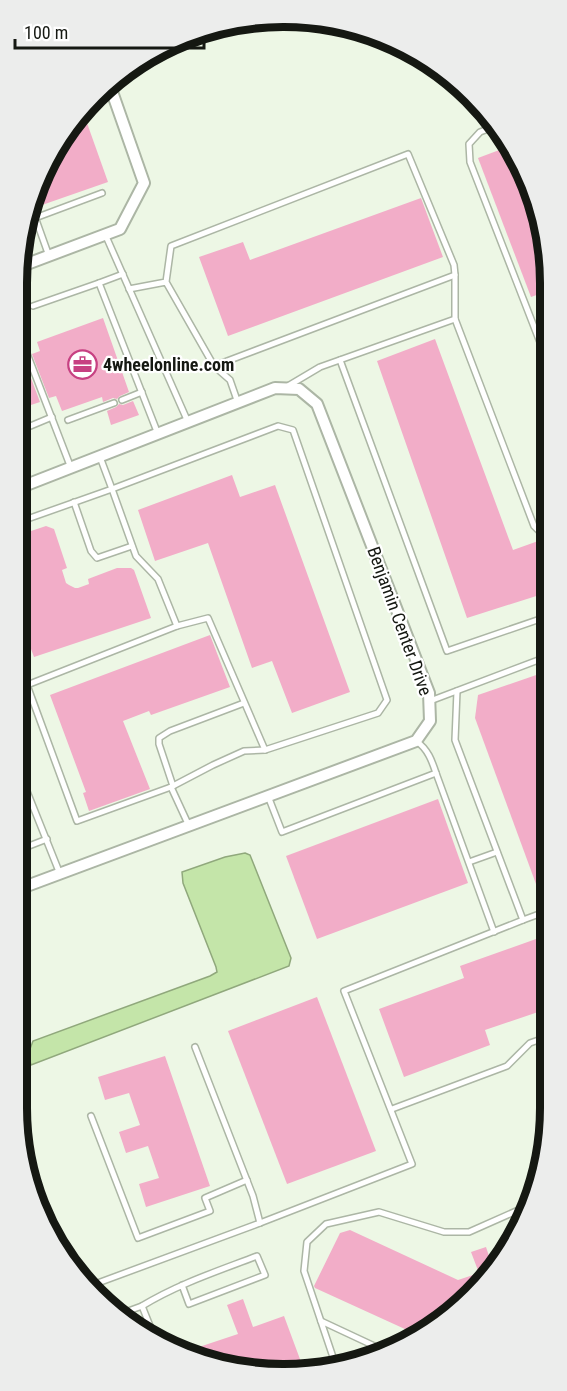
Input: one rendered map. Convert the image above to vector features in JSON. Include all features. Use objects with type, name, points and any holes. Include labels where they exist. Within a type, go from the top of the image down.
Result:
[{"type":"street","points":[[28,264],[120,229],[144,183],[112,93]]},
{"type":"street","points":[[27,485],[275,388],[284,388]]},
{"type":"street","name":"Benjamin Center Drive","points":[[284,388],[299,389],[317,404],[429,693],[430,721],[416,741]]},
{"type":"street","points":[[27,886],[416,741]]},
{"type":"lane","points":[[488,129],[480,132],[469,144],[470,162],[540,341]]},
{"type":"lane","points":[[238,403],[230,380],[214,366],[166,282],[171,246],[408,154],[454,265],[455,319],[534,526],[540,532]]},
{"type":"lane","points":[[36,218],[102,193]]},
{"type":"lane","points":[[35,219],[49,256]]},
{"type":"lane","points":[[105,234],[188,422]]},
{"type":"lane","points":[[33,306],[123,274]]},
{"type":"lane","points":[[214,366],[455,275]]},
{"type":"lane","points":[[129,289],[166,282]]},
{"type":"lane","points":[[99,283],[158,434]]},
{"type":"lane","points":[[284,388],[320,367],[455,319]]},
{"type":"lane","points":[[27,358],[71,468]]},
{"type":"lane","points":[[340,360],[447,651],[540,619]]},
{"type":"lane","points":[[122,400],[142,393]]},
{"type":"lane","points":[[68,420],[114,403]]},
{"type":"lane","points":[[27,427],[52,417]]},
{"type":"lane","points":[[27,519],[278,426],[293,430],[387,700],[378,713],[265,750],[244,751],[172,786],[77,821],[27,685],[177,626],[208,618],[265,750]]},
{"type":"lane","points":[[100,457],[136,556],[158,579],[177,626]]},
{"type":"lane","points":[[74,502],[91,551],[97,558],[132,546]]},
{"type":"lane","points":[[430,701],[540,659]]},
{"type":"lane","points":[[458,691],[455,740],[523,920]]},
{"type":"lane","points":[[189,826],[172,786],[159,738],[170,731],[244,703]]},
{"type":"lane","points":[[416,741],[428,753],[494,932]]},
{"type":"lane","points":[[268,796],[282,832],[436,773]]},
{"type":"lane","points":[[27,791],[60,874]]},
{"type":"lane","points":[[27,847],[47,839]]},
{"type":"lane","points":[[469,862],[497,852]]},
{"type":"lane","points":[[97,1283],[412,1164],[344,991],[540,914]]},
{"type":"lane","points":[[392,1110],[507,1066],[530,1043],[540,1040]]},
{"type":"lane","points":[[195,1047],[253,1196],[260,1223]]},
{"type":"lane","points":[[91,1116],[138,1238],[210,1211],[205,1198],[247,1180]]},
{"type":"lane","points":[[334,1359],[304,1271],[307,1242],[327,1224],[379,1212],[444,1232],[469,1232],[518,1210]]},
{"type":"lane","points":[[127,1311],[182,1285],[258,1256],[265,1275],[189,1304],[182,1285]]},
{"type":"lane","points":[[142,1306],[150,1327]]},
{"type":"lane","points":[[321,1321],[375,1346]]},
{"type":"shaded area","points":[[245,853],[250,855],[291,958],[289,966],[31,1065],[28,1054],[33,1041],[217,972],[183,883],[182,872],[225,857]]},
{"type":"building","points":[[86,120],[108,182],[42,205],[41,201],[53,170]]},
{"type":"building","points":[[502,149],[514,170],[535,233],[540,294],[531,297],[478,158]]},
{"type":"building","points":[[421,198],[443,257],[228,336],[199,257],[243,242],[250,260]]},
{"type":"building","name":"4wheelonline.com","points":[[103,318],[129,392],[117,399],[113,398],[103,402],[102,397],[62,411],[56,396],[49,398],[32,354],[40,351],[37,342]]},
{"type":"building","points":[[435,339],[513,550],[540,540],[540,595],[467,618],[377,361]]},
{"type":"building","points":[[27,368],[40,402],[27,406]]},
{"type":"building","points":[[133,401],[139,415],[111,425],[107,411],[119,404],[123,405]]},
{"type":"building","points":[[232,475],[240,497],[275,485],[350,692],[292,713],[272,661],[252,668],[208,543],[155,561],[138,510]]},
{"type":"building","points":[[46,526],[54,529],[67,568],[62,570],[66,583],[75,588],[89,584],[88,579],[117,568],[134,570],[151,618],[34,657],[27,638],[27,532]]},
{"type":"building","points":[[210,635],[230,687],[151,715],[149,711],[123,721],[150,789],[89,811],[83,793],[86,792],[50,695]]},
{"type":"building","points":[[540,674],[540,883],[536,884],[475,718],[478,695]]},
{"type":"building","points":[[438,799],[468,883],[317,939],[286,856]]},
{"type":"building","points":[[540,938],[540,1011],[485,1030],[490,1045],[404,1077],[379,1009],[464,978],[460,966]]},
{"type":"building","points":[[317,997],[376,1151],[287,1184],[228,1031]]},
{"type":"building","points":[[165,1056],[210,1186],[146,1207],[139,1184],[159,1178],[148,1146],[126,1153],[119,1132],[140,1125],[129,1093],[105,1100],[98,1077]]},
{"type":"building","points":[[350,1230],[458,1280],[479,1273],[471,1252],[486,1247],[490,1260],[476,1277],[465,1289],[453,1300],[410,1331],[315,1288],[340,1233]]},
{"type":"building","points":[[243,1299],[253,1327],[284,1316],[301,1363],[250,1362],[196,1348],[238,1334],[227,1305]]},
{"type":"place","name":"4wheelonline.com","points":[[82,364]]}]
